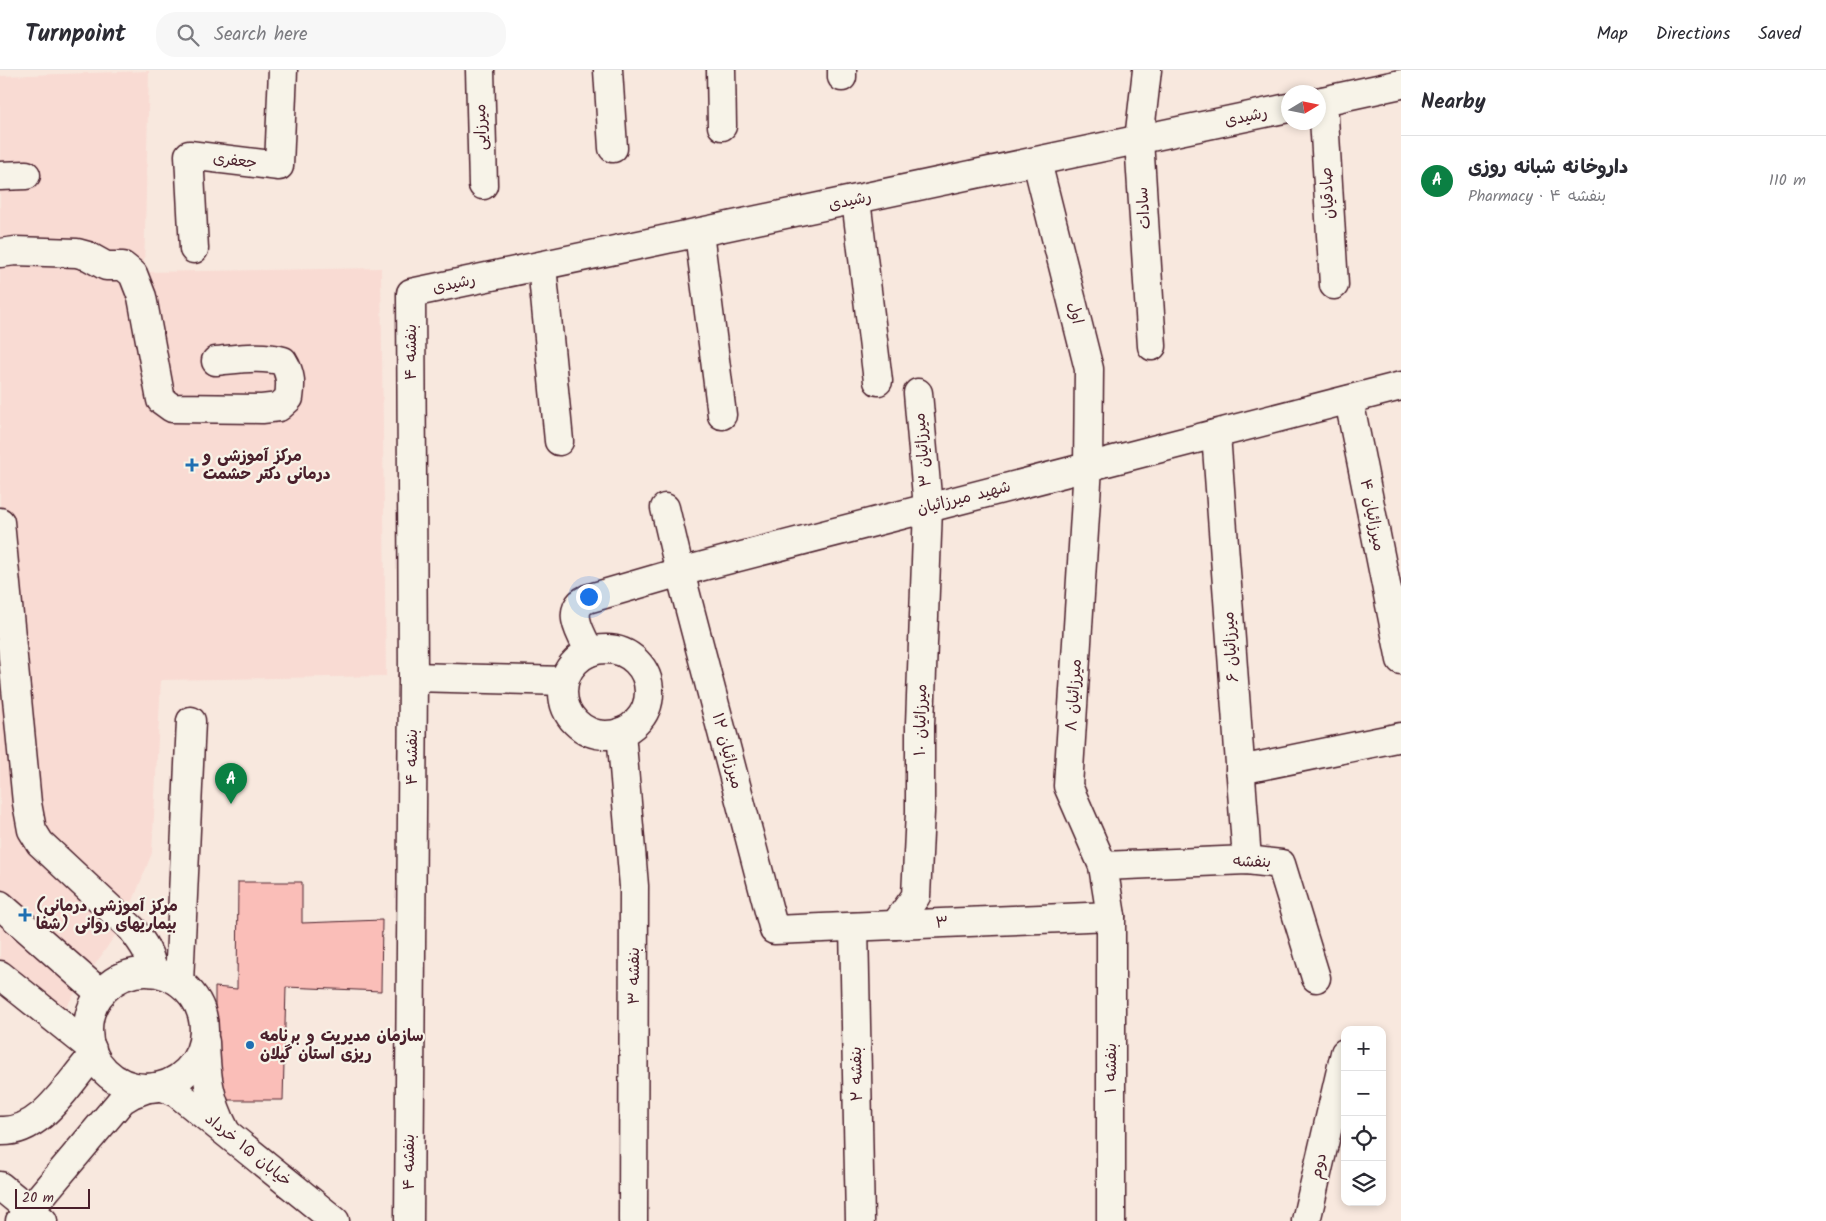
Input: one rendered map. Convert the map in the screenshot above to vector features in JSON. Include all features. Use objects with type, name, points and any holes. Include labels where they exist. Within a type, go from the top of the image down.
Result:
[{"type":"main road","name":"جعفری","points":[[194,249],[189,155],[279,166],[283,70]]},
{"type":"main road","name":"میرزایی","points":[[480,70],[483,185]]},
{"type":"main road","points":[[608,70],[613,148]]},
{"type":"main road","points":[[721,70],[722,126]]},
{"type":"main road","name":"سادات","points":[[1147,70],[1139,140],[1152,346]]},
{"type":"main road","points":[[1326,100],[1401,84]]},
{"type":"main road","name":"رشیدی","points":[[411,293],[1281,110]]},
{"type":"main road","name":"صادقیان","points":[[1323,130],[1334,285]]},
{"type":"main road","name":"اول","points":[[1036,162],[1089,369],[1088,467]]},
{"type":"main road","points":[[856,200],[878,381]]},
{"type":"main road","points":[[699,233],[722,415]]},
{"type":"main road","points":[[0,253],[15,251],[77,253],[88,256],[106,266],[123,266],[133,274],[142,297],[161,400],[172,408],[262,409],[279,407],[289,398],[291,384],[289,371],[283,360],[271,358],[216,360]]},
{"type":"main road","points":[[542,266],[559,441]]},
{"type":"main road","name":"بنفشه ۴","points":[[409,1221],[413,677],[411,293]]},
{"type":"main road","name":"شهید میرزائیان","points":[[590,652],[577,624],[575,615],[580,602],[680,572],[1401,386]]},
{"type":"main road","name":"میرزائیان ۳","points":[[918,393],[928,508]]},
{"type":"main road","name":"میرزائیان ۴","points":[[1349,400],[1401,660]]},
{"type":"main road","name":"میرزائیان ۶","points":[[1216,434],[1247,860]]},
{"type":"main road","name":"میرزائیان ۸","points":[[1088,467],[1068,786],[1103,866],[1111,916]]},
{"type":"main road","name":"میرزائیان ۱۲","points":[[665,508],[774,930]]},
{"type":"main road","name":"میرزائیان ۱۰","points":[[895,925],[916,896],[928,508]]},
{"type":"main road","points":[[0,522],[27,803],[32,830],[40,843],[132,929],[143,943],[152,963],[152,972]]},
{"type":"main road","points":[[610,649],[623,652],[634,660],[646,677],[649,690],[645,710],[632,726],[621,732],[608,735],[594,734],[577,724],[565,708],[563,701],[564,681],[573,664],[590,652],[610,649]]},
{"type":"main road","points":[[413,677],[564,681]]},
{"type":"main road","points":[[179,982],[191,721]]},
{"type":"main road","name":"بنفشه ۳","points":[[621,732],[634,886],[633,1221]]},
{"type":"main road","points":[[1240,770],[1401,737]]},
{"type":"main road","name":"بنفشه","points":[[1103,866],[1247,860],[1281,864],[1316,978]]},
{"type":"main road","points":[[0,905],[100,993]]},
{"type":"main road","name":"۳","points":[[774,930],[1111,916]]},
{"type":"main road","name":"بنفشه ۱","points":[[1111,916],[1111,1221]]},
{"type":"main road","name":"بنفشه ۲","points":[[854,927],[860,1221]]},
{"type":"main road","points":[[0,1132],[19,1129],[39,1118],[86,1064],[90,1058],[91,1048],[88,1031],[90,1016],[100,993],[123,976],[137,972],[152,972],[165,975],[179,982],[197,1002],[203,1016],[208,1085],[214,1109],[229,1135]]},
{"type":"main road","points":[[0,975],[91,1048],[101,1066],[112,1077],[133,1087],[152,1088]]},
{"type":"main road","points":[[0,1186],[31,1217],[117,1104],[132,1094],[177,1079],[188,1070],[200,1051],[204,1030]]},
{"type":"main road","name":"دوم","points":[[1306,1221],[1341,1070]]},
{"type":"main road","name":"خیابان ۱۵ خرداد","points":[[152,1088],[168,1089],[176,1093],[335,1221]]},
{"type":"shaded area","name":"مرکز آموزشی و ‌درمانی دکتر حشمت","points":[[149,71],[144,272],[381,268],[386,676],[161,680],[152,853],[125,921],[61,1014],[0,963],[0,76]]},
{"type":"building","name":"سازمان مدیریت و برنامه ریزی استان گیلان","points":[[238,882],[302,882],[302,923],[382,920],[381,991],[286,987],[283,1100],[215,1100],[215,987],[237,989]]},
{"type":"place","name":"مرکز آموزشی و ‌درمانی دکتر حشمت","points":[[192,465]]},
{"type":"place","name":"داروخانه شبانه روزی","points":[[231,804]]},
{"type":"place","name":"(مرکز آموزشی درمانی بیماریهای روانی (شفا","points":[[25,915]]},
{"type":"place","name":"سازمان مدیریت و برنامه ریزی استان گیلان","points":[[250,1045]]}]
